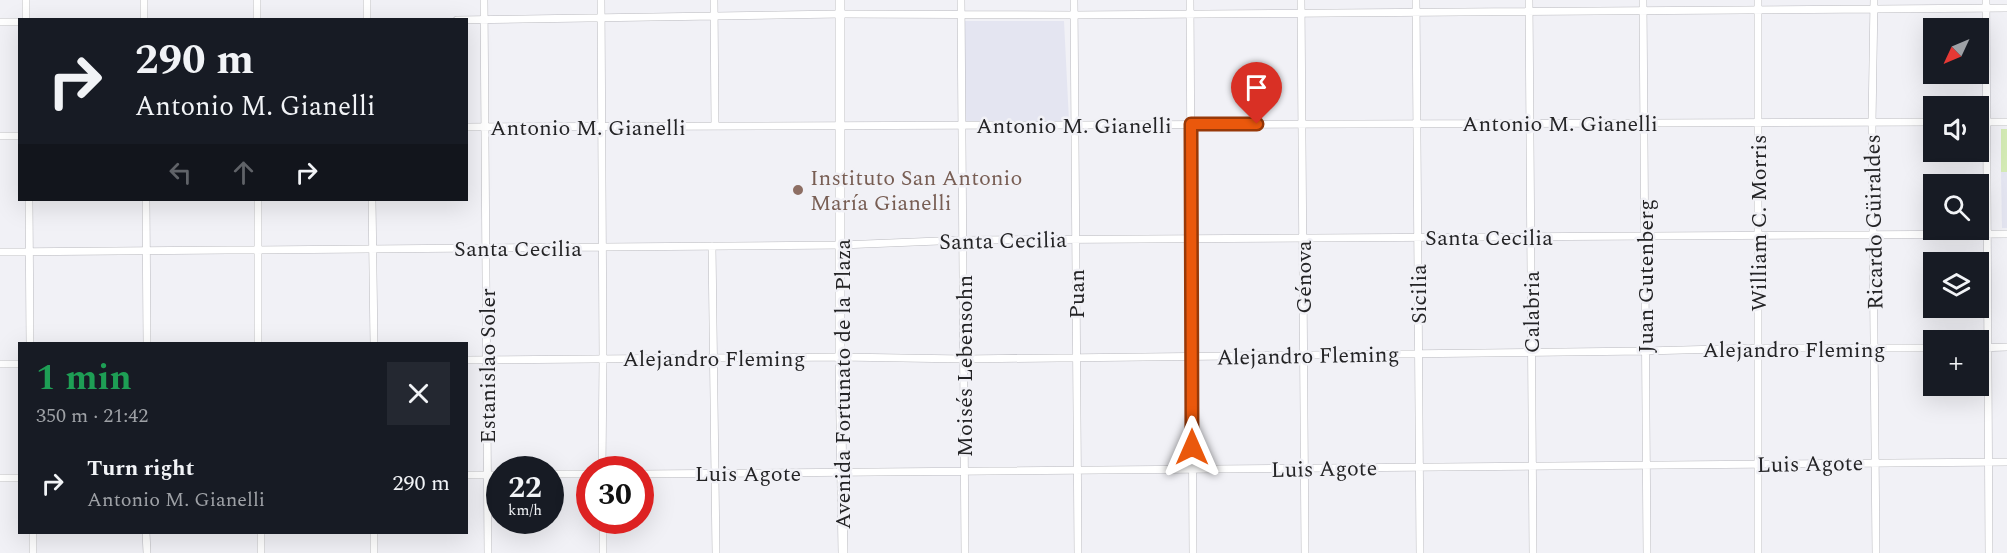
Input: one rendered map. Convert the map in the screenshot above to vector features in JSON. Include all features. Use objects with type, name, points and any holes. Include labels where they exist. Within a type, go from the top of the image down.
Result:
[{"type":"main road","name":"Avenida Fortunato de la Plaza","points":[[840,0],[840,357],[843,553]]},
{"type":"street","points":[[26,0],[26,18]]},
{"type":"street","points":[[144,0],[144,18]]},
{"type":"street","points":[[257,0],[257,18]]},
{"type":"street","points":[[367,0],[367,18]]},
{"type":"street","name":"Estanislao Soler","points":[[484,0],[488,456]]},
{"type":"street","points":[[601,0],[602,456]]},
{"type":"street","points":[[714,0],[715,126]]},
{"type":"street","name":"Moisés Lebensohn","points":[[961,0],[965,553]]},
{"type":"street","name":"Puan","points":[[1074,0],[1078,553]]},
{"type":"street","points":[[1190,0],[1193,553]]},
{"type":"street","name":"Génova","points":[[1301,0],[1305,553]]},
{"type":"street","name":"Sicilia","points":[[1416,0],[1420,553]]},
{"type":"street","name":"Calabria","points":[[1529,0],[1533,553]]},
{"type":"street","name":"Juan Gutenberg","points":[[1643,0],[1647,553]]},
{"type":"street","name":"William C. Morris","points":[[1758,0],[1758,553]]},
{"type":"street","name":"Ricardo Güiraldes","points":[[1874,0],[1872,235],[1876,553]]},
{"type":"street","points":[[468,20],[840,14],[1302,14],[1874,9],[1986,4],[2007,8]]},
{"type":"street","points":[[1983,96],[1986,4]]},
{"type":"street","points":[[0,22],[18,22]]},
{"type":"street","name":"Antonio M. Gianelli","points":[[468,127],[1923,122]]},
{"type":"street","points":[[1989,122],[2007,122]]},
{"type":"street","points":[[0,136],[18,136]]},
{"type":"street","points":[[29,201],[30,342]]},
{"type":"street","points":[[146,201],[147,342]]},
{"type":"street","points":[[258,201],[258,342]]},
{"type":"street","points":[[372,201],[374,342]]},
{"type":"street","name":"Santa Cecilia","points":[[1989,234],[2007,234]]},
{"type":"street","name":"Santa Cecilia","points":[[0,252],[841,245],[963,240],[1923,235]]},
{"type":"street","points":[[1987,240],[1988,330]]},
{"type":"street","points":[[712,246],[717,473],[716,553]]},
{"type":"street","name":"Alejandro Fleming","points":[[468,360],[840,357],[964,359],[1532,353],[1758,348],[1923,348]]},
{"type":"street","points":[[1989,348],[2007,348]]},
{"type":"street","points":[[0,364],[18,364]]},
{"type":"street","points":[[1988,396],[1989,553]]},
{"type":"street","name":"Luis Agote","points":[[654,474],[2007,462]]},
{"type":"street","points":[[468,475],[486,475]]},
{"type":"street","points":[[0,478],[18,478]]},
{"type":"street","points":[[33,534],[33,553]]},
{"type":"street","points":[[146,534],[147,553]]},
{"type":"street","points":[[261,534],[261,553]]},
{"type":"street","points":[[374,534],[374,553]]},
{"type":"street","name":"Estanislao Soler","points":[[488,534],[488,553]]},
{"type":"street","points":[[603,534],[603,553]]},
{"type":"shaded area","points":[[961,21],[1064,21],[1069,121],[963,121]]},
{"type":"shaded area","points":[[2001,172],[2007,172],[2007,228],[2002,228]]},
{"type":"green space","points":[[2001,129],[2007,129],[2007,172],[2001,172]]},
{"type":"place","name":"Instituto San Antonio María Gianelli","points":[[798,190]]},
{"type":"route","points":[[1192,447],[1191,124],[1257,124]]}]
